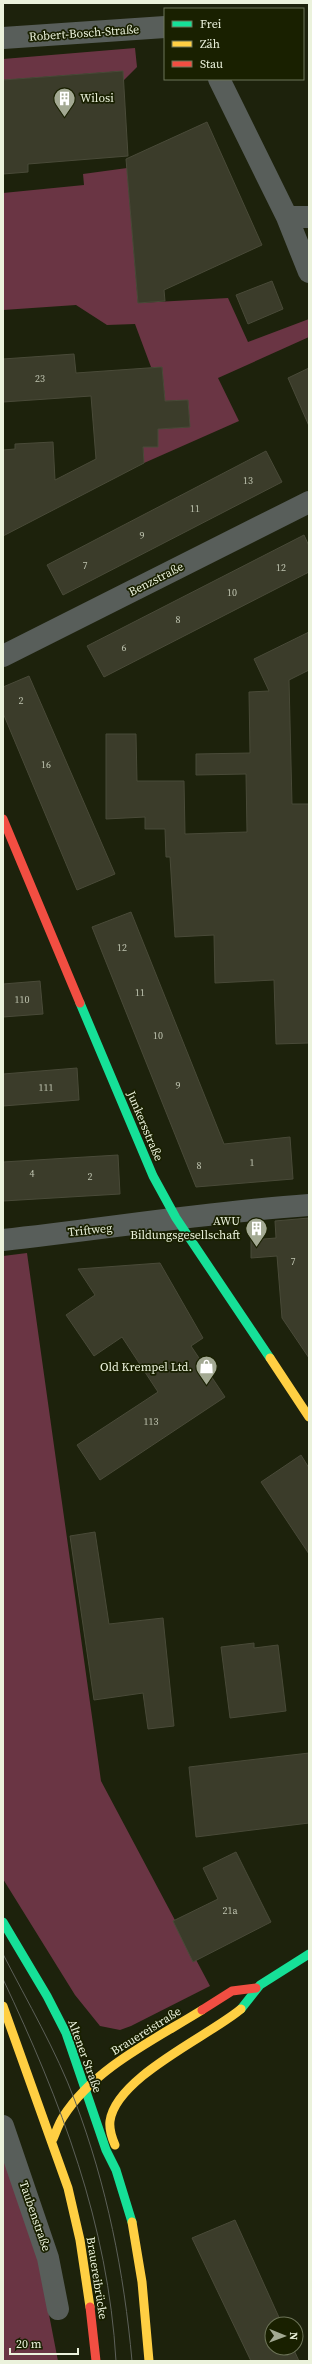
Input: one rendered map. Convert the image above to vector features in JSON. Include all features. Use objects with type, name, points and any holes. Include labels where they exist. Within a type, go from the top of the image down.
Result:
[{"type":"street","name":"Robert-Bosch-Straße","points":[[3,38],[164,27]]},
{"type":"street","points":[[219,80],[287,217],[309,272]]},
{"type":"street","points":[[287,217],[309,217]]},
{"type":"street","name":"Benzstraße","points":[[3,656],[309,502]]},
{"type":"street","name":"Junkersstraße","points":[[3,819],[153,1176],[176,1218],[309,1417]]},
{"type":"street","name":"Triftweg","points":[[3,1240],[134,1226],[176,1218],[309,1205]]},
{"type":"street","name":"Altener Straße","points":[[3,1922],[60,2020],[106,2150],[116,2166],[127,2207],[143,2296],[149,2361]]},
{"type":"street","name":"Brauereistraße","points":[[116,2166],[115,2147],[109,2127],[112,2113],[128,2091],[174,2052],[241,2010],[256,1988],[309,1954]]},
{"type":"street","name":"Brauereistraße","points":[[53,2139],[63,2117],[85,2090],[107,2070],[232,1991],[256,1988]]},
{"type":"street","points":[[3,2006],[17,2039],[44,2121],[53,2139]]},
{"type":"street","name":"Taubenstraße","points":[[3,2126],[48,2258],[58,2309]]},
{"type":"street","name":"Brauereibrücke","points":[[53,2139],[71,2199],[84,2257],[96,2361]]},
{"type":"shaded area","points":[[135,48],[137,67],[123,81],[122,71],[3,80],[3,59]]},
{"type":"shaded area","points":[[127,168],[138,303],[228,298],[248,342],[309,319],[309,337],[218,378],[239,421],[144,463],[143,447],[158,446],[158,429],[190,427],[188,400],[165,401],[162,367],[151,367],[135,324],[107,325],[76,305],[3,310],[3,193],[84,185],[83,174]]},
{"type":"shaded area","points":[[27,1253],[101,1781],[210,1986],[131,2026],[120,2030],[100,2026],[75,1995],[3,1879],[3,1256]]},
{"type":"shaded area","points":[[3,2148],[34,2237],[58,2361],[3,2361]]},
{"type":"building","name":"Wilosi","points":[[123,71],[128,156],[28,164],[28,172],[3,174],[3,80]]},
{"type":"building","points":[[207,122],[262,245],[164,290],[165,301],[138,303],[126,159]]},
{"type":"building","points":[[272,281],[283,309],[248,324],[236,295]]},
{"type":"building","points":[[74,354],[76,373],[162,367],[165,401],[188,400],[190,427],[158,429],[158,447],[143,447],[144,463],[3,536],[3,450],[15,449],[15,444],[53,442],[55,480],[96,459],[91,396],[3,402],[3,359]]},
{"type":"building","points":[[309,368],[309,426],[288,378]]},
{"type":"building","points":[[266,451],[282,482],[63,595],[47,565]]},
{"type":"building","points":[[304,535],[309,546],[309,572],[104,677],[87,646]]},
{"type":"building","points":[[309,632],[309,670],[289,680],[292,804],[309,804],[309,1043],[276,1044],[274,980],[215,983],[214,935],[175,937],[170,857],[166,857],[165,829],[145,829],[145,817],[106,819],[106,734],[136,734],[137,781],[184,781],[185,834],[247,832],[246,774],[196,775],[196,754],[250,753],[249,692],[269,691],[254,659]]},
{"type":"building","points":[[29,676],[115,874],[77,890],[3,713],[3,687]]},
{"type":"building","points":[[131,912],[224,1144],[290,1137],[293,1179],[196,1187],[92,927]]},
{"type":"building","points":[[40,981],[43,1014],[3,1017],[3,984]]},
{"type":"building","points":[[77,1068],[79,1100],[3,1106],[3,1074]]},
{"type":"building","points":[[118,1155],[120,1194],[3,1201],[3,1162]]},
{"type":"building","points":[[309,1218],[309,1358],[282,1318],[277,1256],[251,1258],[251,1240],[276,1238],[275,1221]]},
{"type":"building","points":[[160,1263],[203,1338],[191,1346],[225,1397],[100,1480],[77,1445],[158,1392],[122,1337],[94,1356],[66,1315],[95,1295],[78,1269]]},
{"type":"building","points":[[301,1455],[309,1468],[309,1554],[261,1482]]},
{"type":"building","points":[[95,1532],[109,1624],[163,1618],[174,1726],[148,1729],[143,1693],[94,1700],[70,1536]]},
{"type":"building","points":[[254,1643],[254,1648],[278,1645],[286,1711],[230,1718],[221,1647]]},
{"type":"building","points":[[309,1753],[309,1823],[196,1837],[189,1767]]},
{"type":"building","points":[[236,1852],[271,1922],[193,1962],[173,1921],[218,1899],[203,1868]]},
{"type":"building","points":[[235,2220],[278,2316],[264,2316],[264,2356],[297,2356],[299,2361],[251,2361],[192,2238]]},
{"type":"tram line","points":[[3,1954],[59,2063],[75,2101],[86,2133],[105,2197],[119,2262],[129,2328],[132,2361]]},
{"type":"tram line","points":[[3,1979],[44,2071],[78,2164],[92,2212],[103,2260],[111,2310],[116,2361]]},
{"type":"traffic: fast","points":[[80,1003],[153,1176],[176,1218],[270,1358]]},
{"type":"traffic: fast","points":[[3,1922],[47,1996],[66,2033],[106,2150],[116,2170],[132,2222]]},
{"type":"traffic: fast","points":[[241,2009],[260,1985],[309,1954]]},
{"type":"traffic: slow","points":[[270,1358],[309,1417]]},
{"type":"traffic: slow","points":[[3,2006],[68,2188],[80,2240],[90,2307]]},
{"type":"traffic: slow","points":[[115,2145],[110,2130],[110,2121],[116,2105],[128,2089],[146,2073],[241,2009]]},
{"type":"traffic: slow","points":[[53,2139],[63,2117],[91,2084],[126,2056],[202,2010]]},
{"type":"traffic: slow","points":[[132,2222],[142,2282],[149,2361]]},
{"type":"traffic: jam","points":[[3,819],[80,1003]]},
{"type":"traffic: jam","points":[[202,2010],[232,1991],[256,1988]]},
{"type":"traffic: jam","points":[[90,2307],[96,2361]]},
{"type":"place","name":"Wilosi","points":[[64,118]]},
{"type":"place","name":"AWU Bildungsgesellschaft","points":[[256,1248]]},
{"type":"place","name":"Old Krempel Ltd.","points":[[207,1386]]}]
